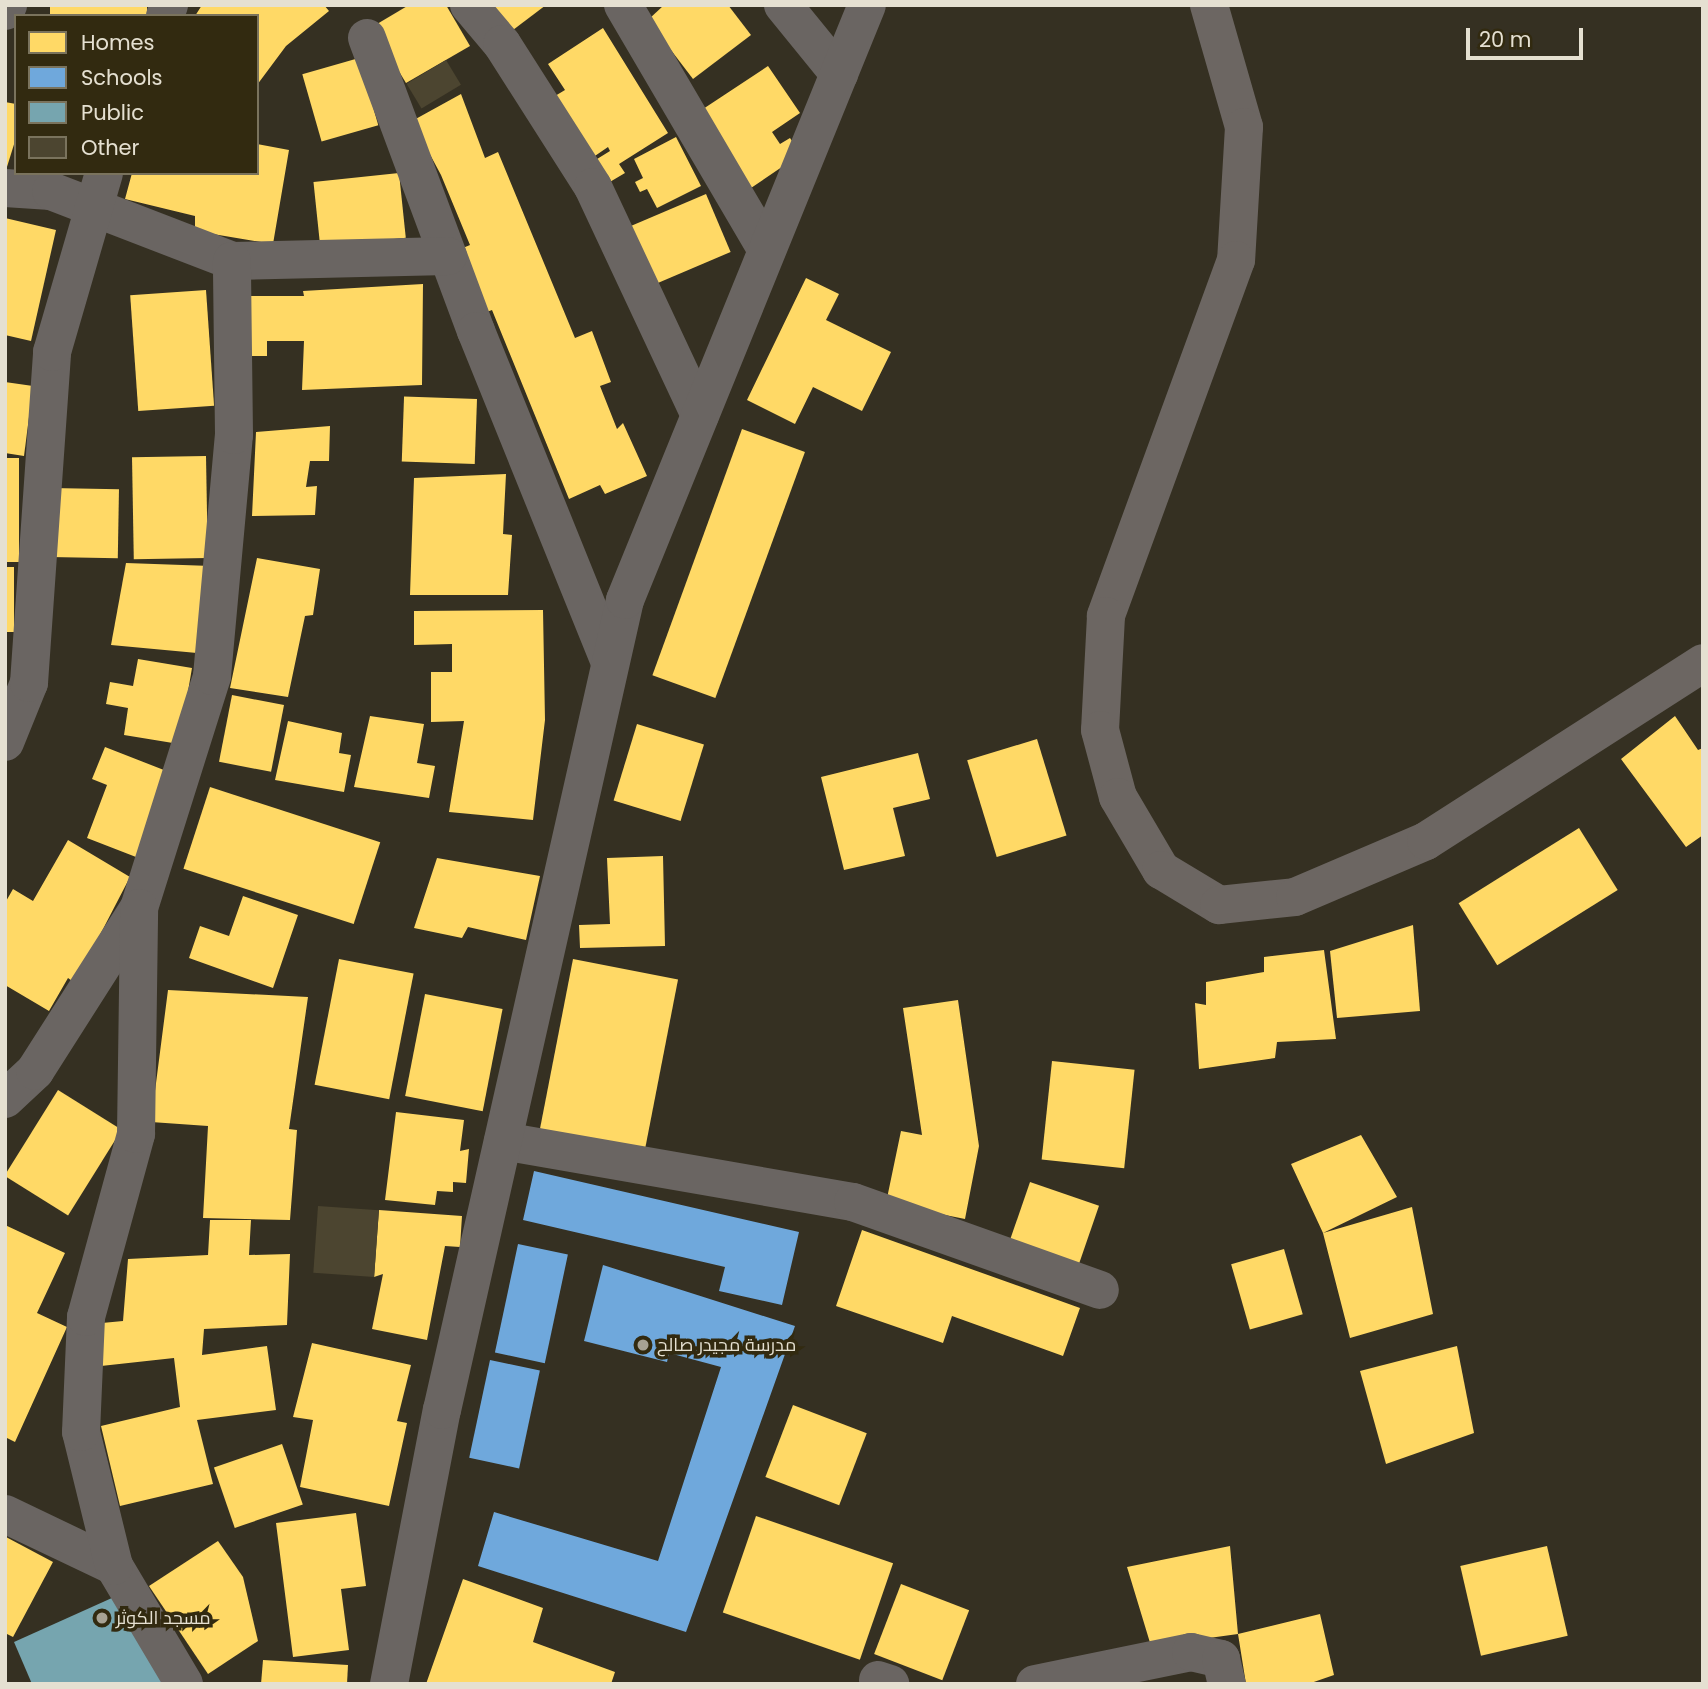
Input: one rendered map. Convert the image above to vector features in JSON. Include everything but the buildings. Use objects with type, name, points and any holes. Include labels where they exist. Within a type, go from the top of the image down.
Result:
[{"type":"main road","points":[[1209,5],[1244,127],[1237,260],[1106,615],[1100,730],[1118,797],[1161,870],[1219,905],[1295,897],[1426,841],[1703,663]]},
{"type":"street","points":[[5,11],[8,5]]},
{"type":"street","points":[[469,5],[502,44],[593,187],[700,415]]},
{"type":"street","points":[[623,5],[767,250]]},
{"type":"street","points":[[783,5],[839,74]]},
{"type":"street","points":[[389,1684],[442,1410],[625,600],[867,5]]},
{"type":"street","points":[[367,38],[448,256],[610,662]]},
{"type":"street","points":[[5,188],[97,190],[232,261],[448,256]]},
{"type":"street","points":[[5,742],[29,683],[52,352],[97,190]]},
{"type":"street","points":[[5,1099],[35,1071],[139,908],[212,676],[234,435],[232,261]]},
{"type":"street","points":[[139,908],[136,1134],[86,1317],[81,1432],[114,1566],[184,1684]]},
{"type":"street","points":[[503,1141],[853,1202],[1100,1290]]},
{"type":"street","points":[[5,1514],[114,1566]]},
{"type":"street","points":[[1035,1684],[1191,1653],[1221,1659],[1227,1684]]},
{"type":"place","name":"مدرسة مجيدر صالح","points":[[643,1345]]},
{"type":"place","name":"مسجد الكوثر","points":[[102,1618]]}]
